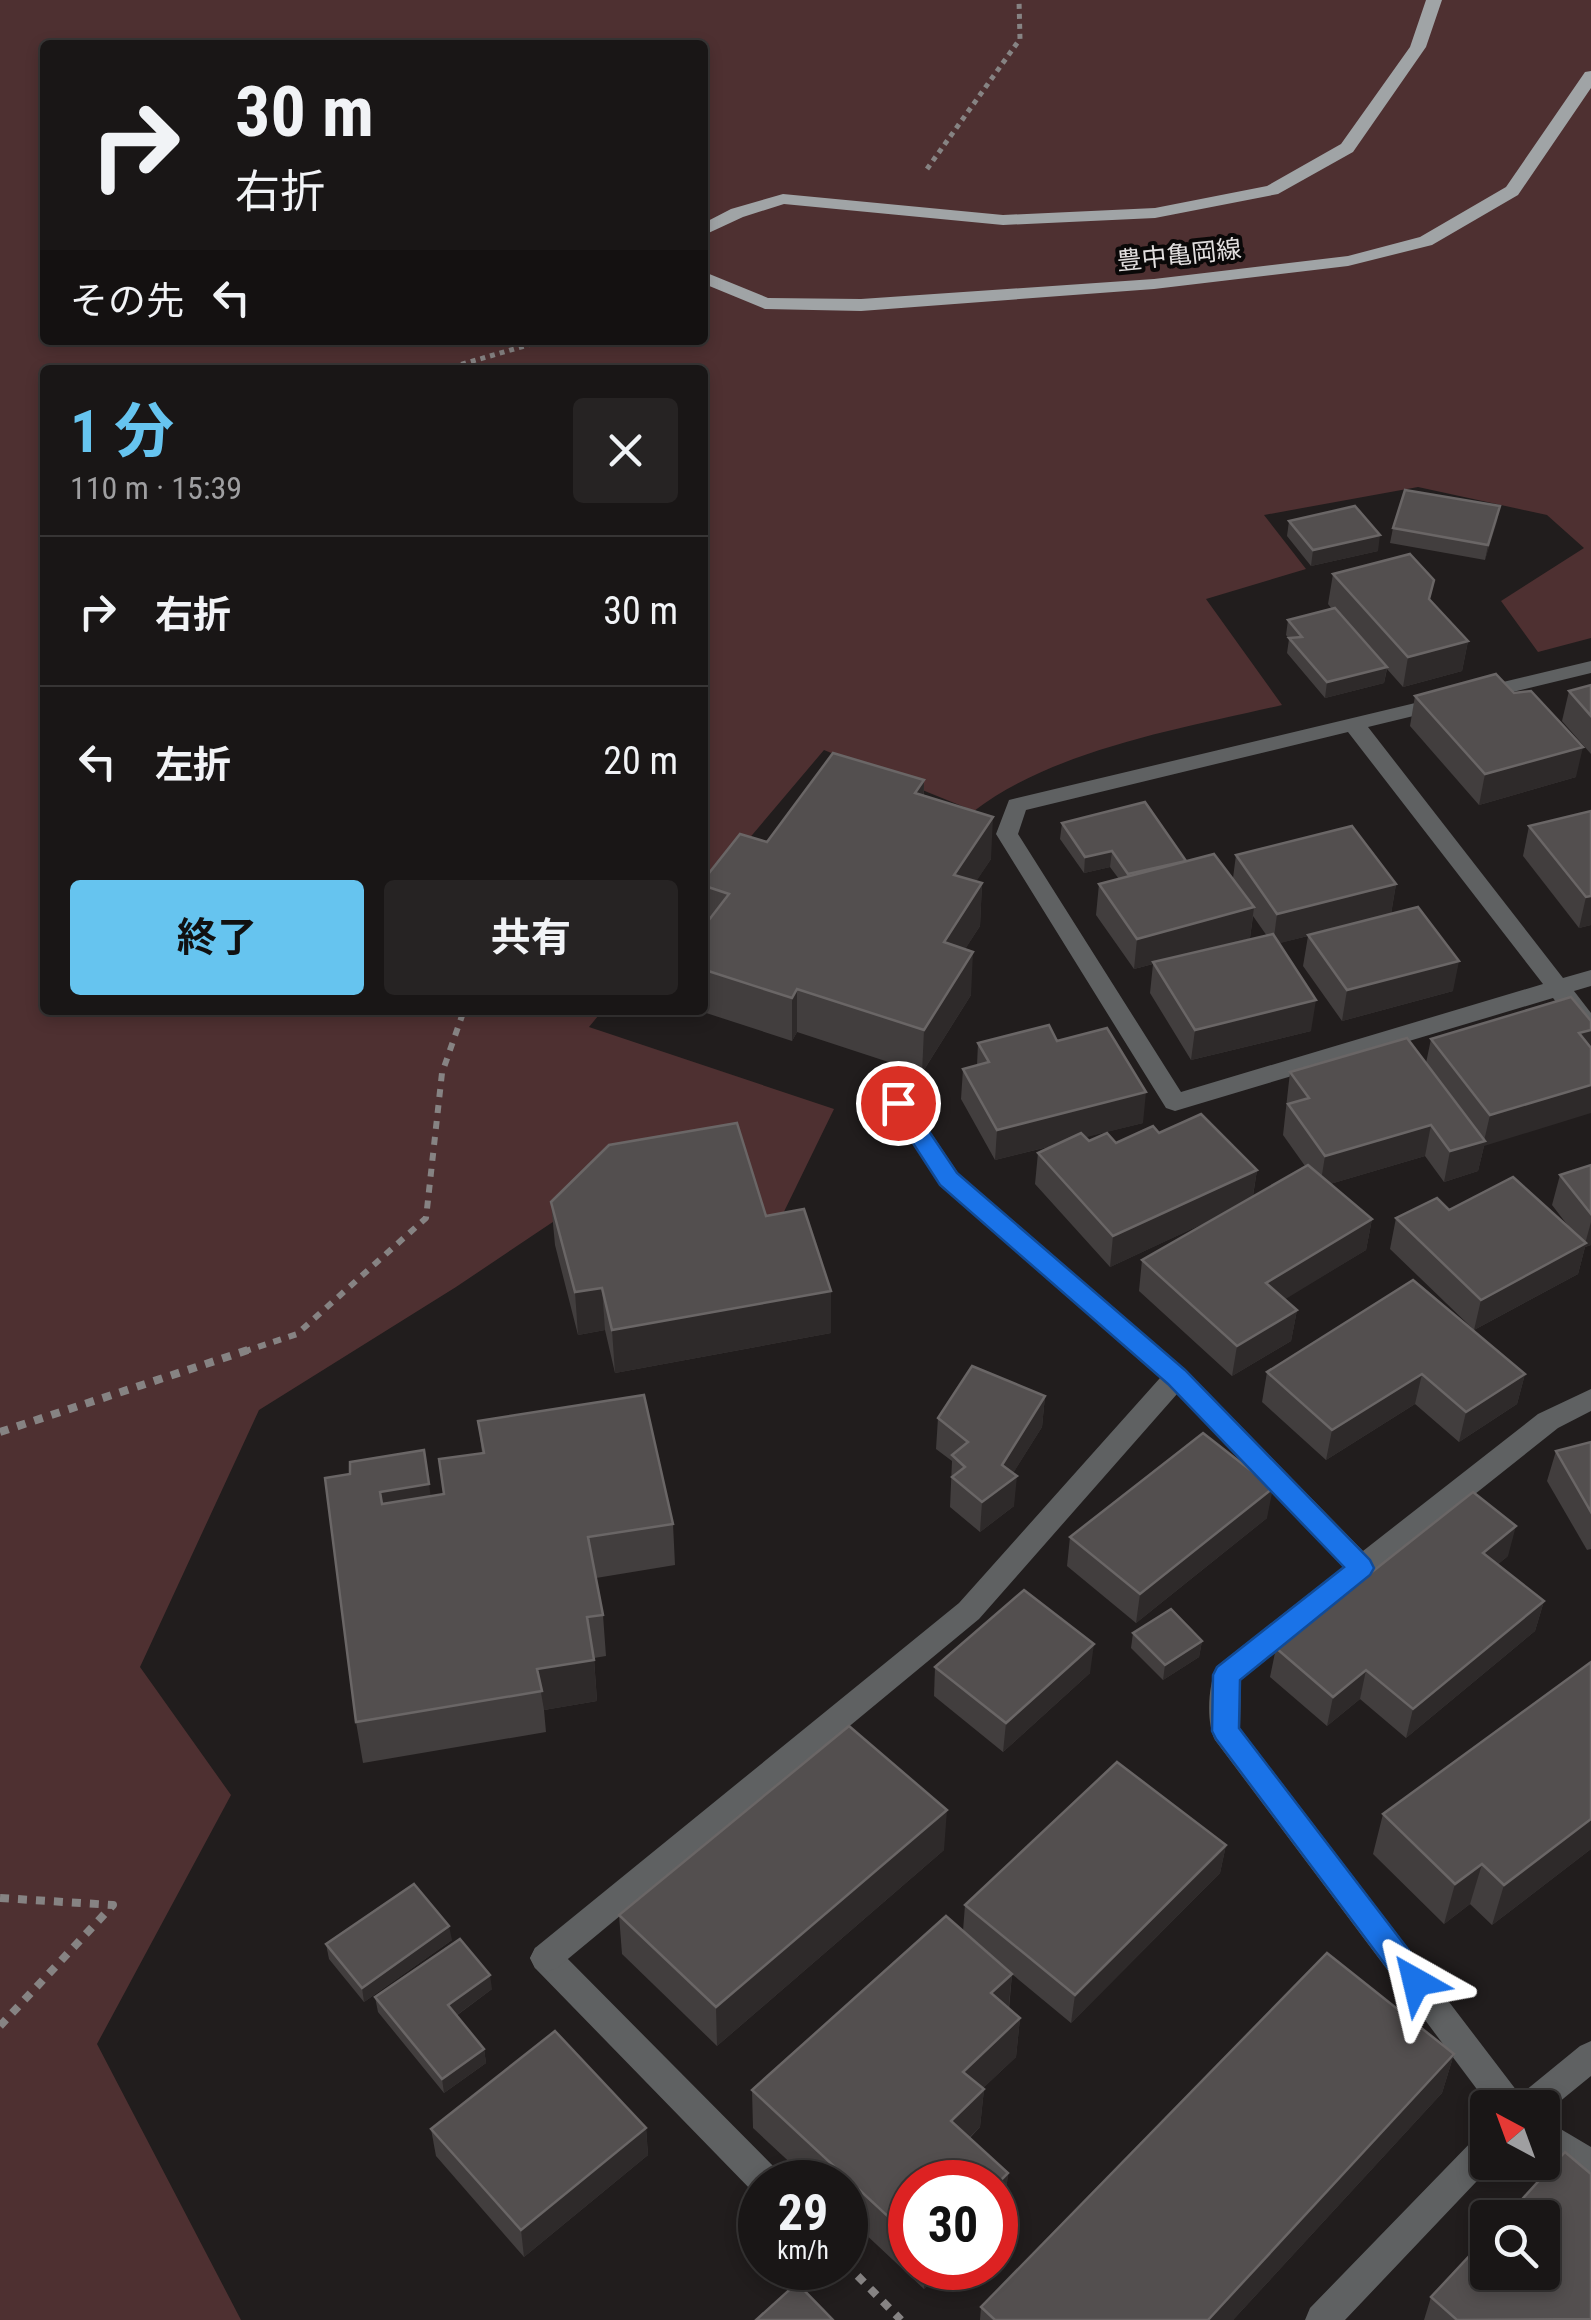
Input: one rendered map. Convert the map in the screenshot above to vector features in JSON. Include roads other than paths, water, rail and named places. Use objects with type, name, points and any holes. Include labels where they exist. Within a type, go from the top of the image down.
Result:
[{"type":"main road","name":"豊中亀岡線","points":[[708,229],[736,214],[784,199],[1003,220],[1156,212],[1272,190],[1347,148],[1418,47],[1434,0]]},
{"type":"main road","name":"豊中亀岡線","points":[[708,279],[765,303],[861,306],[1154,284],[1348,261],[1426,241],[1512,191],[1591,76]]},
{"type":"street","points":[[1591,667],[1017,805],[1007,834],[1175,1102],[1591,978]]},
{"type":"street","points":[[1355,726],[1591,1030]]},
{"type":"street","points":[[898,1103],[948,1179],[1176,1377],[1361,1568]]},
{"type":"street","points":[[744,2160],[546,1958],[969,1610],[1176,1377]]},
{"type":"street","points":[[1496,2090],[1225,1731],[1226,1675],[1548,1422],[1591,1398]]},
{"type":"street","points":[[1550,2090],[1591,2056]]},
{"type":"street","points":[[1560,2145],[1591,2165]]},
{"type":"street","points":[[1322,2320],[1470,2166]]}]
